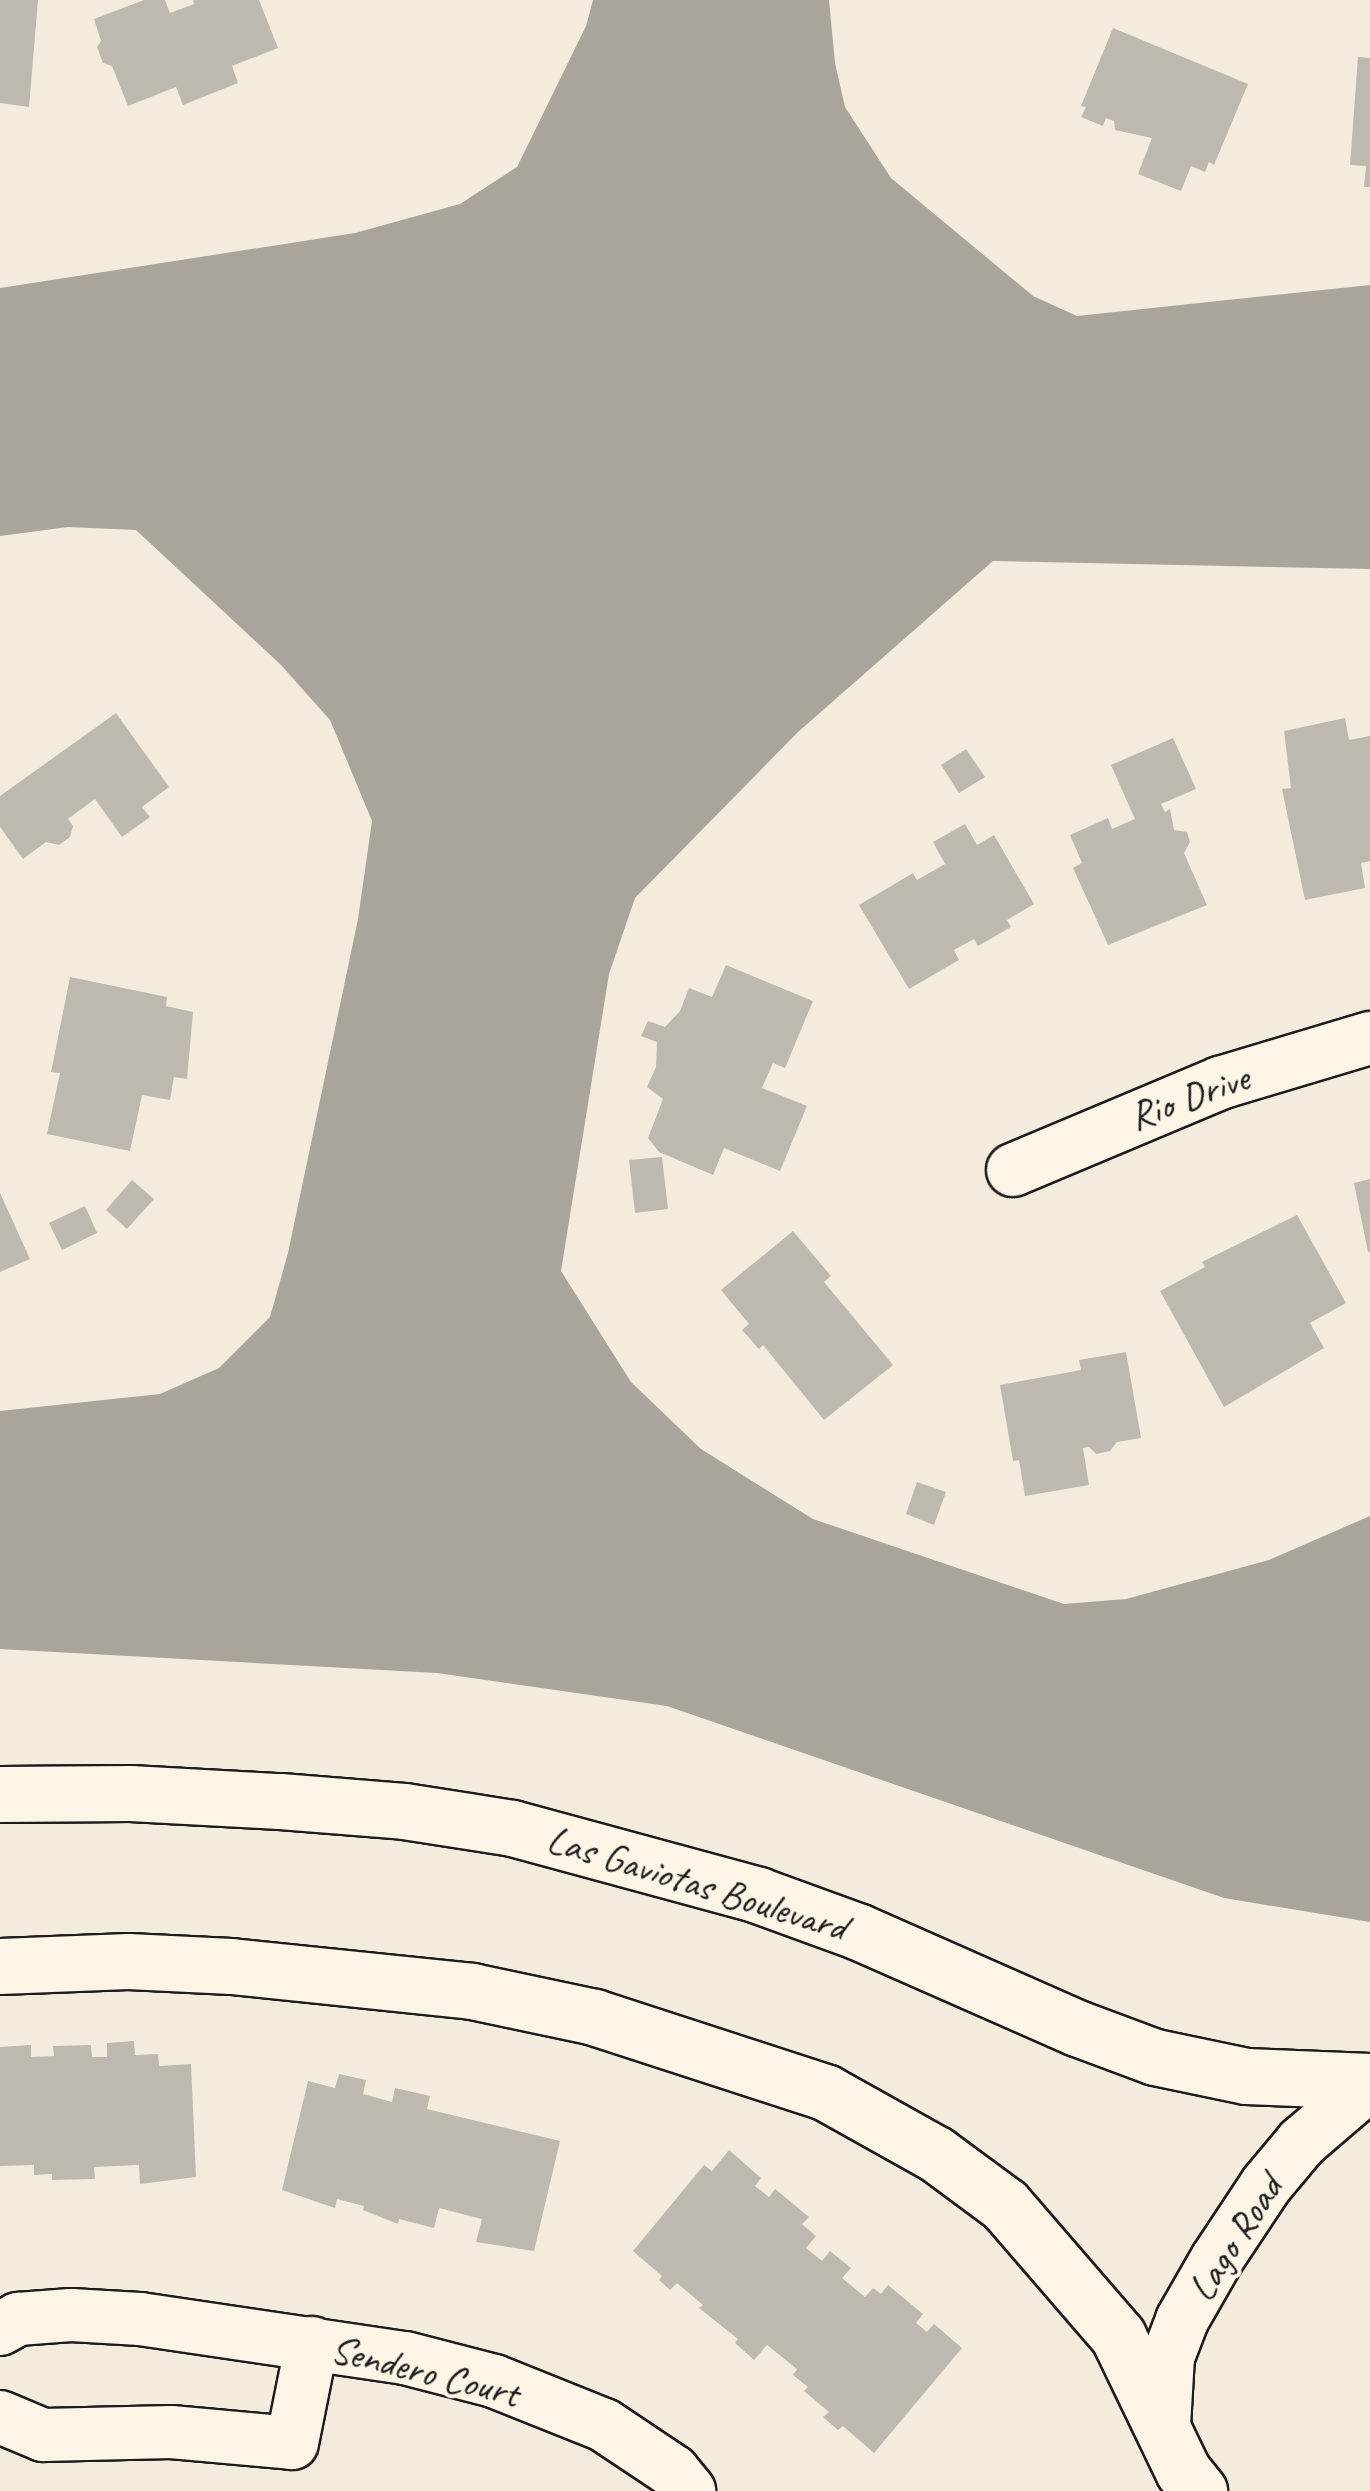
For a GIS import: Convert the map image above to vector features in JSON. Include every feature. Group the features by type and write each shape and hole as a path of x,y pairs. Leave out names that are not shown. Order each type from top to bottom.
{"street":[{"name":"Rio Drive","path":"1013,1170 1220,1082 1370,1038"},
{"name":"Las Gaviotas Boulevard","path":"0,1794 130,1793 280,1801 404,1811 512,1828 791,1907 1154,2056 1246,2076 1370,2082"},
{"path":"0,1966 128,1961 231,1966 472,1991 594,2017 826,2092 936,2154 1005,2205 1118,2336 1183,2470"},
{"name":"Lago Road","path":"1183,2470 1168,2357 1182,2320 1266,2185 1302,2142 1370,2082"},
{"name":"Sendero Court","path":"0,2329 18,2319 140,2319 404,2358 494,2381 604,2425 673,2471 690,2491"},
{"name":"Sendero Court","path":"0,2417 42,2435 171,2432 292,2444 312,2343"}],"shaded area":[{"path":"593,0 829,0 835,63 845,107 891,178 1033,296 1077,316 1370,285 1370,569 993,561 798,732 635,898 609,974 561,1271 631,1382 701,1449 813,1519 1064,1604 1126,1599 1269,1560 1370,1516 1370,1922 1224,1898 667,1706 437,1673 0,1649 0,1411 160,1394 219,1368 270,1317 288,1253 358,919 372,821 330,720 281,665 136,530 68,527 0,536 0,288 355,233 460,204 517,167 586,26"}],"building":[{"path":"0,0 38,0 29,107 0,103"},
{"path":"144,0 165,0 170,13 194,4 193,0 259,0 278,48 232,66 238,83 183,105 176,87 128,106 112,66 103,63 94,19"},
{"path":"1113,28 1248,84 1214,165 1209,162 1205,172 1191,166 1181,191 1138,174 1152,138 1115,130 1114,121 1106,118 1103,126 1081,117 1086,107 1081,106"},
{"path":"1358,57 1370,58 1370,187 1364,187 1366,166 1350,165"},
{"path":"116,713 169,787 142,807 150,817 122,837 95,799 68,819 73,826 70,837 59,845 46,842 23,859 0,827 0,796"},
{"path":"1345,718 1349,740 1370,736 1370,861 1361,863 1365,888 1305,900 1282,789 1291,788 1284,731"},
{"path":"1173,738 1196,789 1161,804 1165,812 1170,809 1174,830 1187,832 1190,842 1184,853 1207,905 1108,945 1073,868 1082,863 1070,835 1108,818 1112,829 1135,819 1111,765"},
{"path":"966,749 985,777 959,793 941,765"},
{"path":"965,824 977,845 994,835 1034,904 1007,920 1011,927 978,946 974,939 954,950 959,960 909,989 859,905 913,873 917,880 945,864 933,842"},
{"path":"726,965 813,1001 785,1068 773,1063 762,1088 807,1106 780,1171 724,1148 713,1175 659,1152 648,1138 663,1099 647,1087 656,1067 657,1042 641,1036 648,1021 665,1027 680,1011 689,988 712,997"},
{"path":"70,977 167,997 166,1006 193,1012 187,1079 174,1077 170,1100 142,1095 130,1151 47,1134 60,1073 51,1072"},
{"path":"662,1157 668,1209 635,1213 629,1160"},
{"path":"1370,1179 1370,1252 1368,1252 1354,1183"},
{"path":"132,1180 154,1199 127,1229 106,1210"},
{"path":"0,1193 30,1259 0,1272"},
{"path":"85,1206 97,1233 62,1250 49,1223"},
{"path":"1297,1215 1346,1303 1310,1323 1324,1348 1224,1407 1160,1291 1205,1267 1202,1262"},
{"path":"793,1231 831,1276 824,1282 893,1365 824,1420 763,1345 759,1349 742,1330 749,1324 721,1290"},
{"path":"1126,1352 1141,1438 1117,1442 1110,1451 1096,1454 1089,1447 1083,1448 1089,1485 1025,1496 1019,1460 1013,1461 1000,1385 1081,1370 1079,1360"},
{"path":"917,1482 946,1492 934,1525 906,1514"},
{"path":"134,2041 135,2055 158,2054 159,2066 191,2064 196,2177 140,2184 139,2165 94,2167 95,2179 52,2180 52,2174 34,2175 34,2165 0,2166 0,2047 31,2045 31,2057 54,2056 53,2046 91,2045 92,2057 107,2057 107,2043"},
{"path":"339,2074 366,2080 363,2094 392,2102 395,2088 430,2096 427,2109 560,2141 534,2251 476,2242 482,2219 439,2208 434,2228 399,2219 398,2224 363,2210 364,2206 337,2199 335,2208 282,2190 308,2081 335,2088"},
{"path":"729,2150 761,2178 755,2186 769,2197 775,2189 809,2217 802,2224 816,2236 806,2248 822,2261 830,2251 851,2268 842,2278 865,2297 873,2288 881,2294 888,2285 923,2314 916,2323 927,2332 934,2324 962,2348 874,2453 843,2426 838,2430 823,2417 829,2412 804,2391 808,2387 793,2375 797,2369 767,2345 754,2360 735,2343 738,2339 699,2308 703,2305 677,2283 670,2290 659,2280 662,2276 633,2251 704,2165 712,2171"}]}
